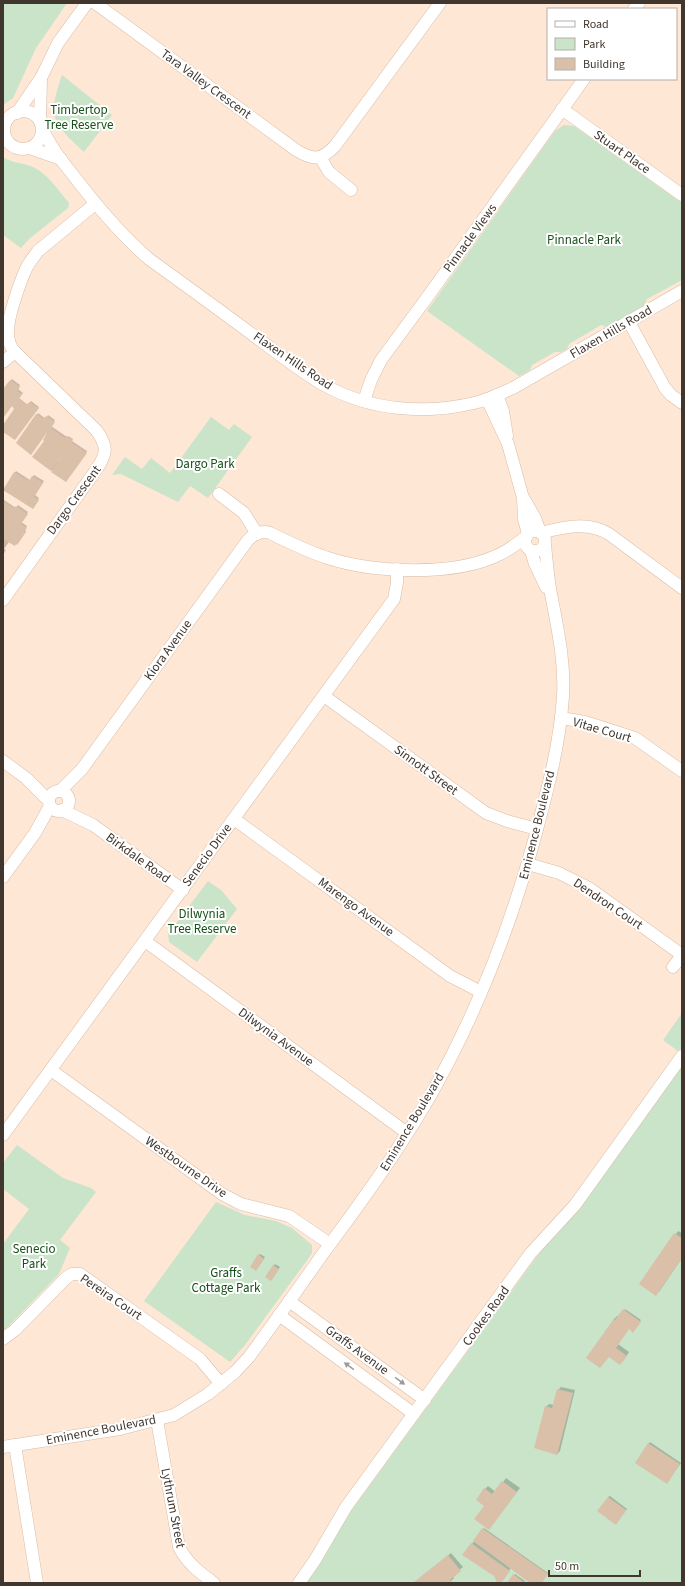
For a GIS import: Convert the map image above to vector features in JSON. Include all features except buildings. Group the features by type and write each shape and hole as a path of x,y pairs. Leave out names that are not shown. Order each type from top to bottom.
{"street":[{"path":"61,159 30,148 19,149 10,144 5,138 4,129 10,116 41,78 58,43 87,3"},
{"name":"Tara Valley Crescent","path":"95,3 296,150 311,158 320,158"},
{"path":"351,190 329,172 320,158 330,152 335,146 440,3"},
{"path":"30,148 38,142 41,137 41,78"},
{"name":"Pinnacle Views","path":"364,401 371,380 381,360 426,300 583,80"},
{"name":"Stuart Place","path":"562,110 682,195"},
{"path":"10,116 22,111 32,114 41,124"},
{"name":"Flaxen Hills Road","path":"41,124 46,138 61,159 95,204 131,244 149,259 309,375 345,395 364,401 408,410 430,410 459,406 492,397 514,388 682,291"},
{"path":"3,362 15,352 9,342 9,319 28,265 38,251 95,204"},
{"path":"628,322 665,388 671,395 682,403"},
{"name":"Dargo Crescent","path":"3,600 99,466 105,455 103,439 97,431 15,352"},
{"name":"Eminence Boulevard","path":"9,1446 120,1429 157,1420 174,1415 190,1407 221,1384 249,1357 367,1195 407,1133 449,1059 481,992 509,920 528,864 546,795 561,718 563,696 562,652 558,624 537,537 524,519 523,498 508,444 507,426 503,411 492,397"},
{"path":"219,494 244,513 257,534 263,532 270,533 310,552 351,564 397,569 433,570 452,568 476,564 497,556 514,546 556,529 589,526 603,530 682,588"},
{"name":"Kiora Avenue","path":"63,795 248,540 257,534"},
{"path":"497,556 541,550 537,537"},
{"name":"Eminence Boulevard","path":"531,551 535,564 551,597"},
{"name":"Senecio Drive","path":"3,1135 394,599 397,569"},
{"name":"Sinnott Street","path":"324,696 481,810 507,821 537,829"},
{"name":"Vitae Court","path":"561,718 585,722 635,738 682,771"},
{"name":"Birkdale Road","path":"3,761 26,778 55,807 93,825"},
{"name":"Birkdale Road","path":"26,778 63,795 93,825 182,890"},
{"path":"3,877 55,807 67,806 63,795 51,795 55,807"},
{"name":"Marengo Avenue","path":"234,818 450,976 481,992"},
{"name":"Dendron Court","path":"528,864 559,873 589,888 682,955 673,967"},
{"name":"Dilwynia Avenue","path":"145,941 407,1133"},
{"name":"Cookes Road","path":"299,1583 315,1560 346,1507 532,1251 575,1205 682,1056"},
{"name":"Westbourne Drive","path":"51,1070 222,1194 241,1204 290,1216 330,1244"},
{"name":"Pereira Court","path":"3,1339 15,1330 67,1277 80,1274 200,1359 221,1384"},
{"name":"Graffs Avenue","path":"289,1301 425,1400"},
{"name":"Graffs Avenue","path":"279,1315 414,1414"},
{"name":"Lythrum Street","path":"157,1420 179,1547 188,1562 214,1583"},
{"path":"9,1446 37,1583"}],"green space":[{"path":"3,3 67,3 36,48 13,98 3,105"},
{"name":"Timbertop Tree Reserve","path":"62,75 112,115 84,152 59,126 55,118 55,101"},
{"name":"Pinnacle Park","path":"564,125 574,126 682,203 682,280 647,299 644,306 607,327 601,325 569,344 567,349 561,352 555,352 532,365 530,370 519,376 427,311 555,131"},
{"path":"3,157 11,161 29,165 38,170 52,183 69,203 68,208 29,239 21,248 3,235"},
{"name":"Dargo Park","path":"211,417 229,430 234,424 252,437 208,498 190,486 178,502 121,474 112,475 125,457 142,469 151,458 170,473"},
{"name":"Dilwynia Tree Reserve","path":"208,881 221,890 237,909 197,962 169,942 168,934"},
{"path":"682,1013 682,1047 679,1052 663,1040"},
{"path":"682,1063 682,1583 305,1583 351,1511 535,1259"},
{"name":"Senecio Park","path":"17,1145 63,1178 91,1188 96,1192 60,1240 70,1248 59,1274 6,1329 3,1330 3,1244 29,1209 3,1189 3,1163"},
{"name":"Graffs Cottage Park","path":"216,1202 245,1215 276,1221 292,1228 312,1245 312,1253 308,1259 245,1345 230,1362 144,1301"}]}
